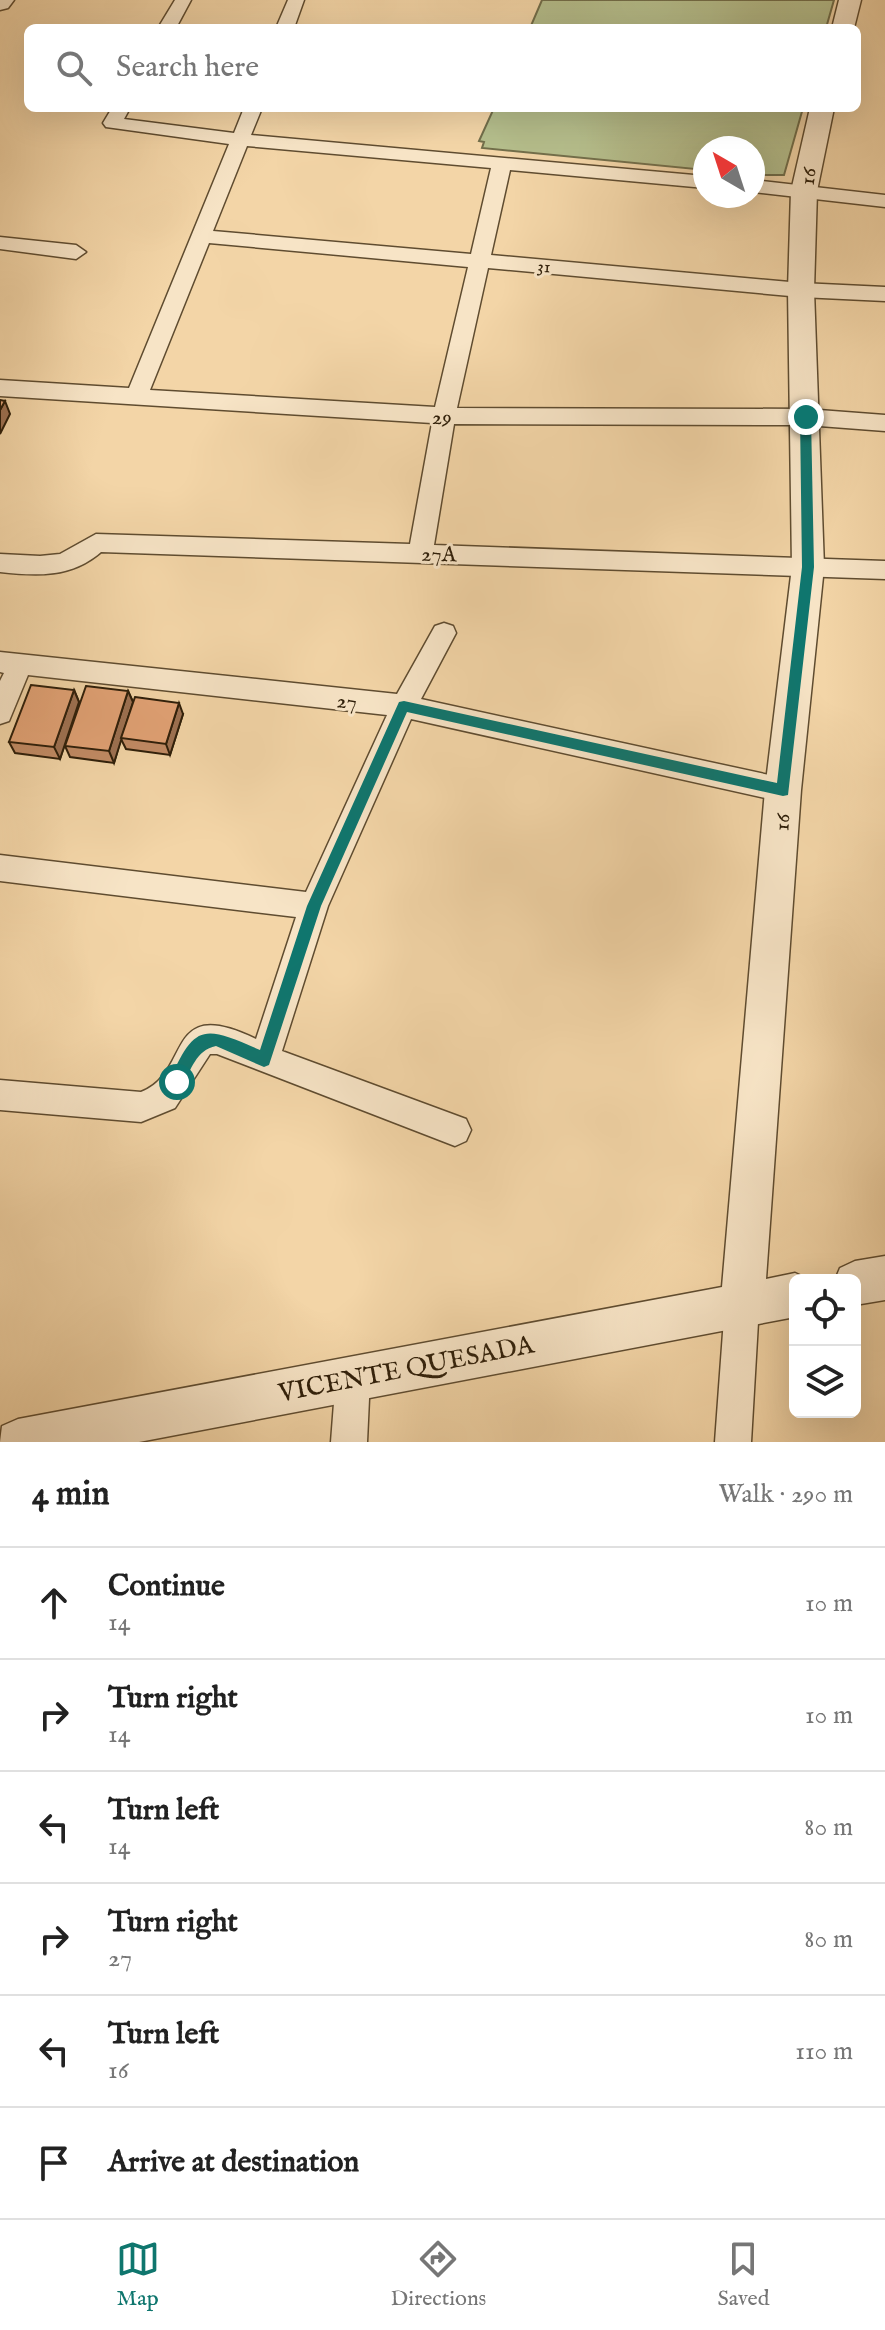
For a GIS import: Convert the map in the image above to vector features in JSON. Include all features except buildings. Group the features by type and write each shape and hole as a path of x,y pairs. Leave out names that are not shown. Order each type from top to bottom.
{"street":[{"path":"169,24 183,0"},
{"path":"287,24 296,0"},
{"path":"844,24 850,0"},
{"path":"136,398 252,112"},
{"name":"16","path":"733,1442 783,790 808,567 801,290 804,191 821,112"},
{"path":"116,116 241,140 693,181"},
{"path":"421,552 444,416 502,164"},
{"path":"765,187 885,201"},
{"name":"31","path":"203,236 801,290 885,294"},
{"path":"0,243 76,252"},
{"name":"29","path":"0,388 444,416 806,417 885,423"},
{"name":"27A","path":"0,563 53,567 79,560 96,543 885,570"},
{"path":"264,1059 314,906 404,706 444,633"},
{"path":"0,713 10,664"},
{"name":"27","path":"10,664 404,706 783,790"},
{"path":"0,868 314,906"},
{"path":"0,1095 141,1107 163,1099 177,1082 195,1047 216,1038 455,1130"},
{"path":"861,1282 885,1278"},
{"name":"VICENTE QUESADA","path":"18,1442 789,1296"},
{"path":"349,1442 353,1377"}],"green space":[{"path":"542,0 834,0 827,24 532,24"},
{"path":"492,112 802,112 784,175 765,175 765,136 693,136 693,169 482,148 484,142 479,141"}],"route":[{"path":"177,1082 195,1047 216,1038 264,1059 314,906 404,706 783,790 808,567 806,417"}]}
